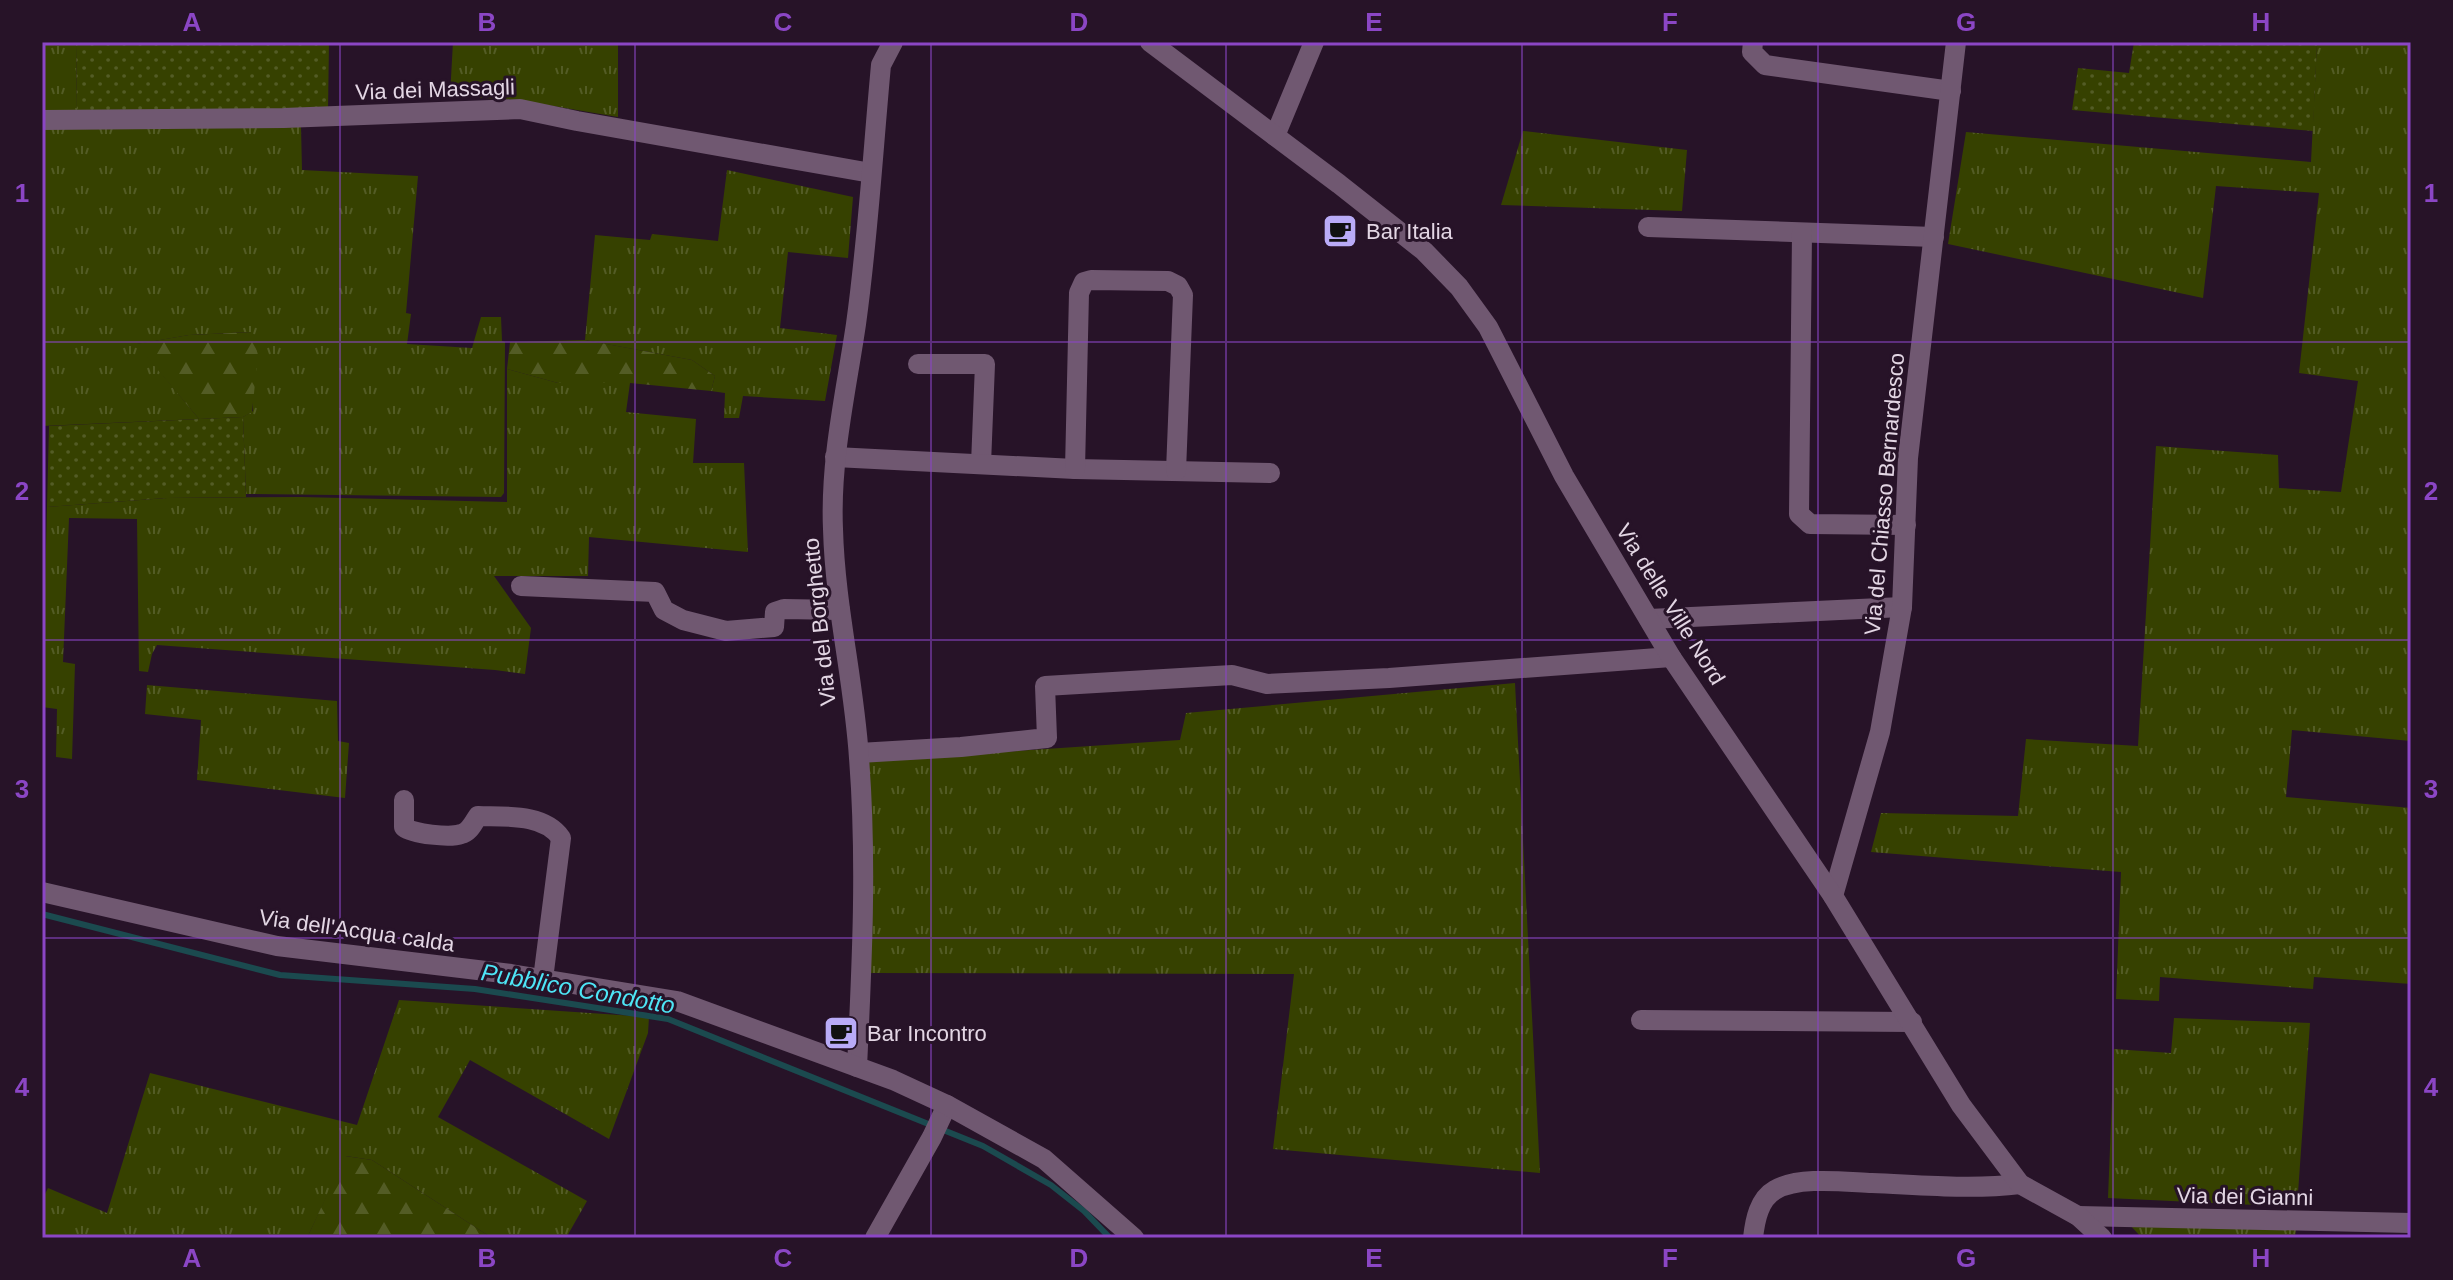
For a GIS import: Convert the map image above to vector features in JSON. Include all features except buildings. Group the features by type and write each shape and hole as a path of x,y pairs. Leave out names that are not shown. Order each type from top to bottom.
{"street":[{"name":"Via del Borghetto","path":"857,1067 863,828 859,753 840,610 833,528 835,457 856,322 881,65 893,42"},
{"name":"Via delle Ville Nord","path":"1150,42 1424,251 1459,287 1488,327 1564,476 1671,657 1833,896 1961,1105 2020,1184 2078,1216 2102,1238"},
{"path":"1275,136 1314,42"},
{"path":"1753,42 1752,52 1765,65 1951,91"},
{"name":"Via del Chiasso Bernardesco","path":"1833,896 1880,732 1902,607 1908,458 1956,42"},
{"name":"Via dei Massagli","path":"42,120 284,118 520,109 871,173"},
{"path":"1648,227 1934,237"},
{"path":"1802,233 1799,514 1810,524 1906,525"},
{"path":"1075,469 1079,293 1084,282 1168,281 1178,286 1183,295 1176,471"},
{"path":"918,364 985,364 981,464"},
{"path":"835,457 1075,469 1270,473"},
{"path":"521,586 655,592 664,610 683,620 726,631 774,627 775,612 784,609 840,610"},
{"path":"1649,619 1902,607"},
{"path":"859,753 1047,738 1045,686 1232,675 1267,684 1671,657"},
{"path":"404,800 404,827 411,832 460,835 469,830 478,816 532,819 558,833 561,838 543,979"},
{"name":"Via dell'Acqua calda","path":"42,892 277,946 543,979 677,1001 857,1067 947,1105 1044,1159 1134,1238"},
{"path":"1641,1020 1912,1022"},
{"path":"875,1238 947,1105"},
{"path":"1753,1238 1755,1222 1765,1197 1777,1188 1827,1181 1992,1188 2020,1184"},
{"name":"Via dei Gianni","path":"2078,1216 2411,1223"}],"green space":[{"path":"42,42 76,42 77,113 42,117"},
{"path":"76,42 329,42 328,110 77,113"},
{"path":"453,42 618,42 618,117 518,100 450,96"},
{"path":"2134,42 2317,43 2313,131 2072,110 2078,68 2129,73"},
{"path":"2299,42 2411,42 2411,741 2292,730 2286,797 2411,808 2411,984 2314,977 2313,989 2160,977 2159,1001 2116,999 2121,872 1871,852 1881,813 2018,816 2026,739 2138,746 2156,446 2278,455 2279,488 2341,492 2358,381 2299,373 2319,193 2216,186 2203,298 1948,244 1966,132 2311,162 2317,43"},
{"path":"301,127 302,170 418,176 406,313 411,314 407,344 472,348 481,317 501,317 502,341 505,342 504,493 501,497 246,494 243,417 253,411 251,332 189,335 137,344 199,419 42,426 42,128"},
{"path":"1523,131 1687,150 1682,211 1501,205"},
{"path":"727,170 853,197 848,258 788,252 780,328 837,335 825,401 743,396 739,418 724,418 725,393 711,391 715,376 692,360 585,340 595,235 650,240 652,234 718,241"},
{"path":"252,332 258,355 252,412 243,417 199,419 136,344 189,335"},
{"path":"585,340 692,360 715,376 711,391 630,383 558,383 507,369 510,342"},
{"path":"507,369 558,383 630,383 626,412 696,419 693,463 744,463 748,552 589,537 588,576 494,576 531,628 525,674 157,645 148,672 139,671 137,519 69,518 63,662 75,664 72,759 56,757 57,709 42,707 47,507 167,498 301,497 507,502"},
{"path":"243,417 246,497 166,498 47,507 49,426"},
{"path":"1515,683 1540,1173 1273,1149 1294,974 869,973 868,761 1180,740 1186,713"},
{"path":"147,685 337,701 338,741 349,743 345,798 197,780 201,720 145,714"},
{"path":"399,1000 649,1017 648,1033 609,1139 470,1060 438,1117 587,1201 566,1238 492,1238 372,1160 346,1156 307,1238 42,1238 42,1200 48,1188 107,1213 150,1073 357,1125"},
{"path":"2174,1018 2310,1023 2297,1207 2108,1198 2114,1049 2171,1053"},
{"path":"345,1156 372,1160 492,1238 307,1238"},
{"path":"2129,1224 2296,1228 2295,1238 2142,1238"}],"waterway":[{"name":"Pubblico Condotto","path":"42,914 280,975 475,989 668,1019 983,1146 1051,1185 1084,1211 1110,1238"}],"place":[{"name":"Bar Italia","path":"1340,231"},
{"name":"Bar Incontro","path":"841,1033"}]}
